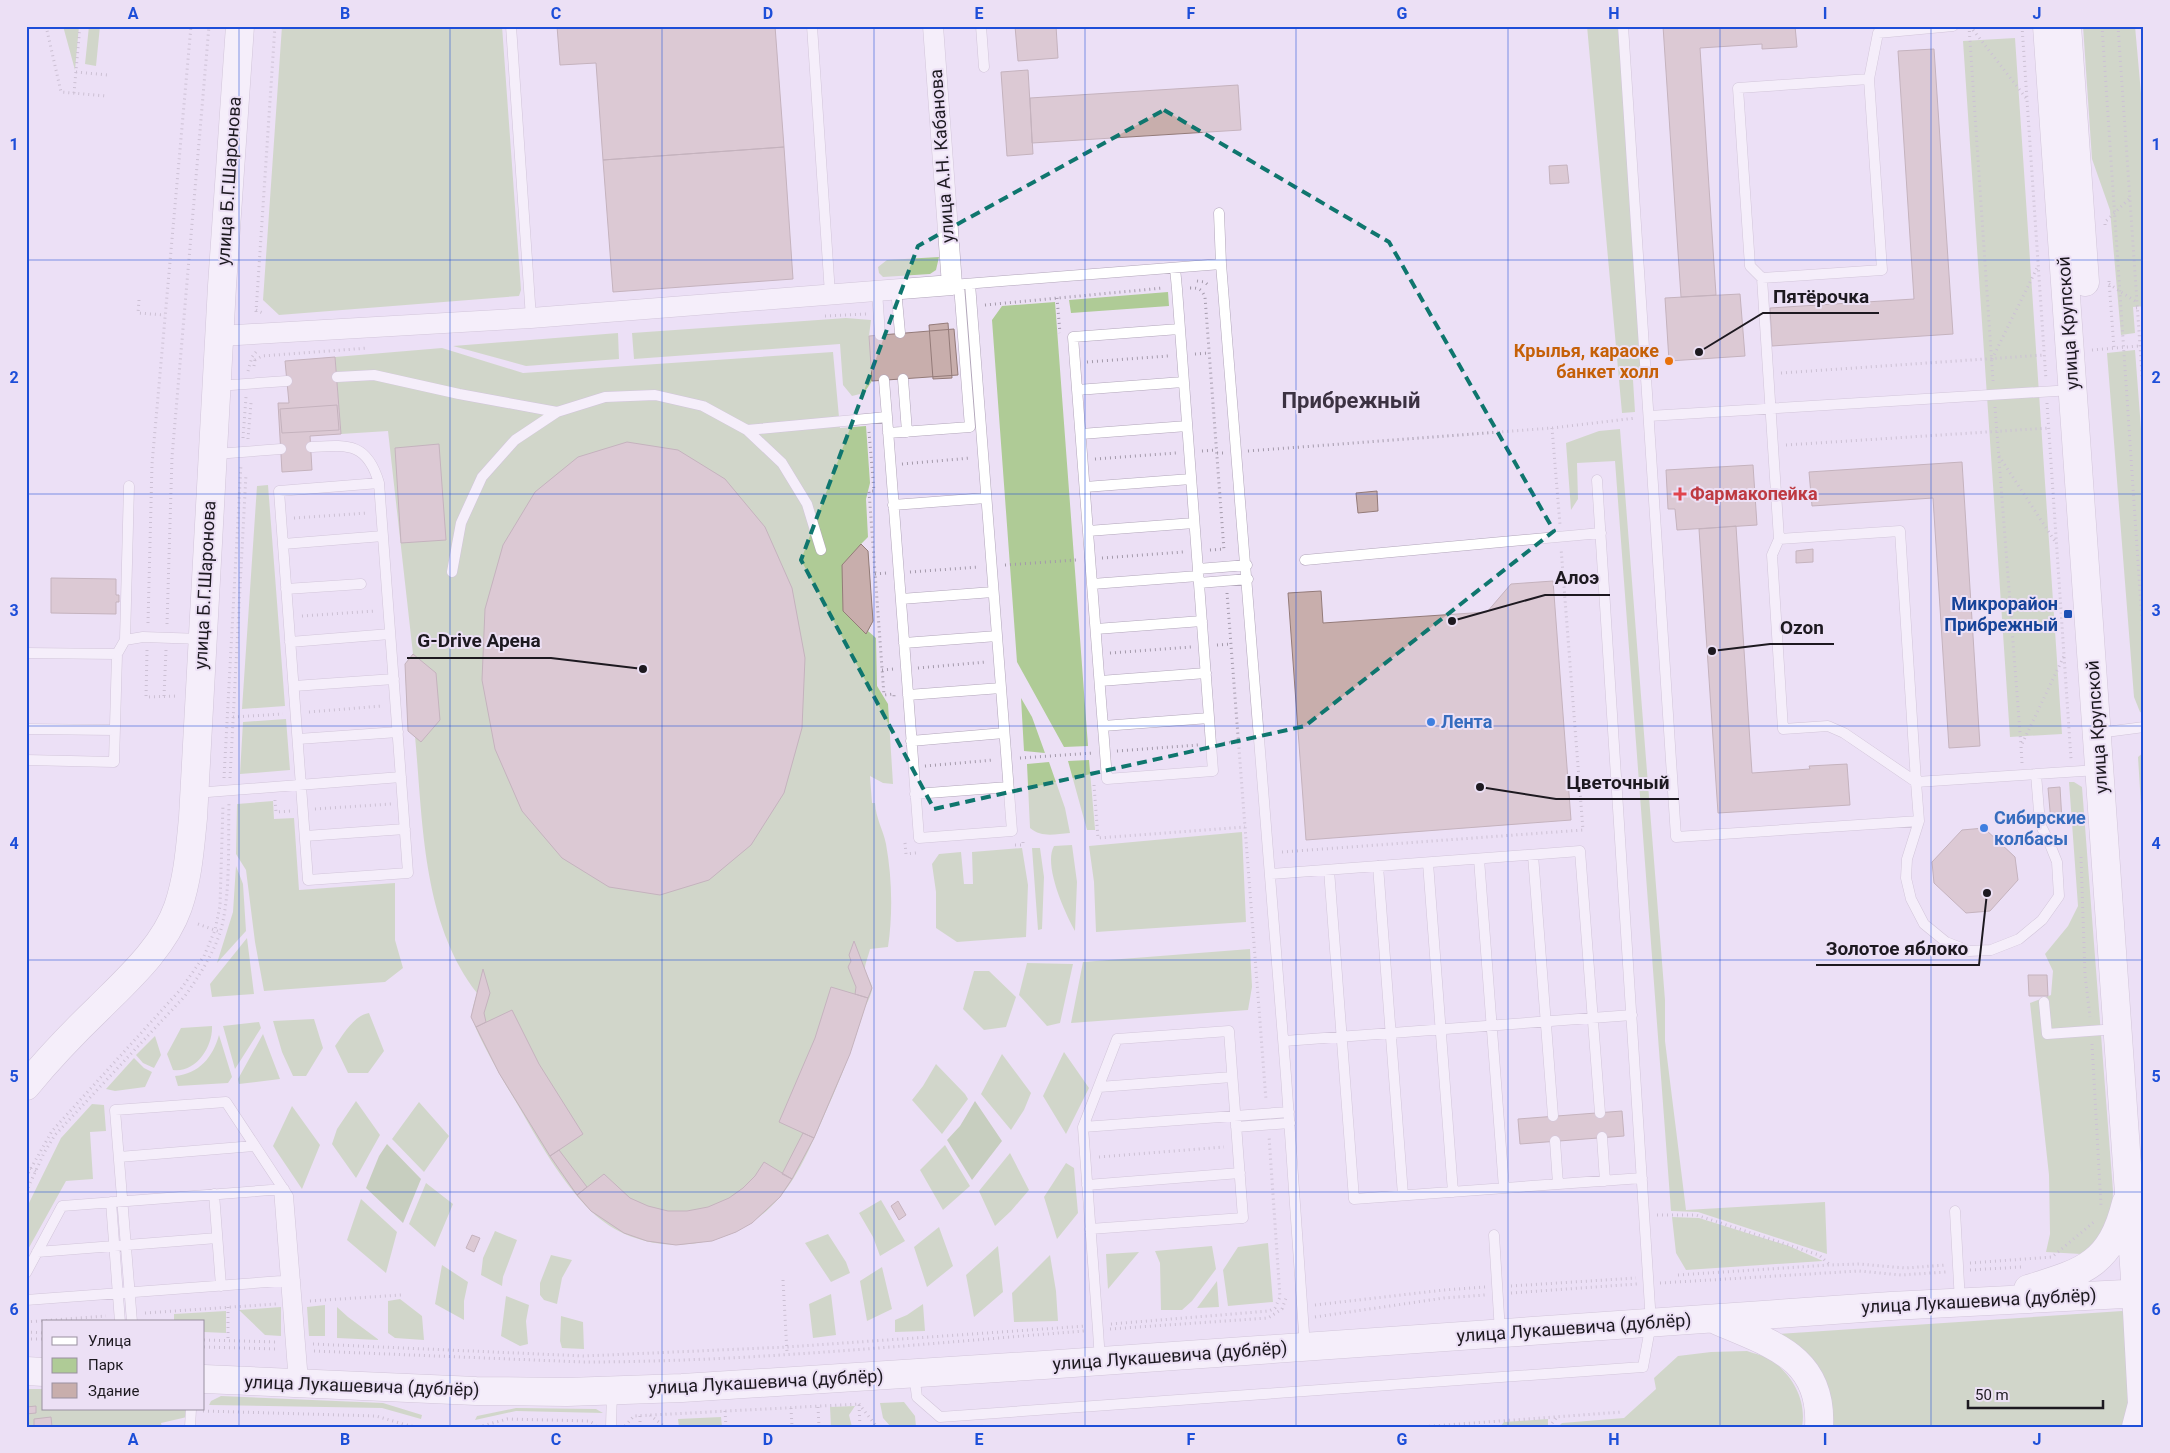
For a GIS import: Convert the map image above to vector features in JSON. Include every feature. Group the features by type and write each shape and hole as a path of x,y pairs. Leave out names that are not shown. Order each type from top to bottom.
{"main road":[{"name":"улица Б.Г.Шаронова","path":"26,1086 49,1057 144,960 164,935 177,909 185,880 190,849 194,793 216,386 240,26"},
{"name":"улица Крупской","path":"2047,26 2073,390 2144,1154"},
{"name":"улица Крупской","path":"2068,26 2102,350 2106,732 2100,770 2105,1030 2129,1190 2140,1293 2142,1404 2136,1427"},
{"path":"1986,1301 2077,1273 2095,1260 2110,1244 2114,1236 2121,1221 2129,1190"},
{"name":"улица Лукашевича (дублёр)","path":"205,1379 476,1391 612,1391 1100,1361 1960,1302 2140,1293"},
{"path":"1713,1318 1776,1346 1796,1360 1813,1382 1820,1409 1819,1427"},
{"path":"26,1371 42,1372"}],"street":[{"name":"улица А.Н. Кабанова","path":"933,26 960,284"},
{"path":"219,336 531,318 960,284"}],"lane":[{"path":"511,26 531,318"},
{"path":"812,26 830,294"},
{"path":"981,26 984,67"},
{"path":"1623,26 1676,837 1919,821"},
{"path":"1762,278 1882,270 1869,79 1879,30 1953,26"},
{"path":"1869,79 1738,88 1750,266 1762,278 1779,539 1772,555 1783,729 1828,726 1844,733 1916,782 2100,770"},
{"path":"1219,214 1221,264 1238,452 1284,1041 1305,1347"},
{"path":"960,284 1221,264"},
{"path":"1175,268 1173,285 1180,329 1213,771 1107,779 1073,337 1180,329"},
{"path":"888,433 970,427 960,284"},
{"path":"884,380 919,838 1012,831 983,458 960,284"},
{"path":"887,290 900,334"},
{"path":"880,335 887,290"},
{"path":"337,377 374,375 459,394 557,412"},
{"path":"903,379 907,432"},
{"path":"216,386 287,381"},
{"path":"1078,390 1184,382"},
{"path":"1649,416 2073,390"},
{"path":"452,572 461,523 482,478 515,440 557,412 605,397 655,395 703,406 747,430 782,463 807,504 821,550"},
{"path":"747,430 887,417"},
{"path":"1081,434 1187,426"},
{"path":"311,447 343,445 356,449 366,457 374,469 379,483 408,873 308,880 279,491 379,483"},
{"path":"212,454 281,449"},
{"path":"1085,487 1191,479"},
{"path":"914,1373 917,1397 940,1416 950,1416 1643,1367 1651,1323 1649,1284 1597,480"},
{"path":"26,760 114,762 117,654 125,640 128,486"},
{"path":"893,505 986,498"},
{"path":"1088,531 1194,523"},
{"path":"1779,539 1900,531 1919,821 1907,859 1906,878 1910,899 1924,924 1946,942 1970,951 1991,950 2000,947 2019,939 2042,920 2059,896 2057,862 2040,824 2036,774"},
{"path":"1305,560 1600,533"},
{"path":"283,544 383,536"},
{"path":"1198,576 1247,565"},
{"path":"1092,584 1198,576 1248,579"},
{"path":"286,589 361,584"},
{"path":"900,599 993,592"},
{"path":"1096,629 1202,621"},
{"path":"290,642 390,634"},
{"path":"904,643 997,636"},
{"path":"125,640 148,637 202,639"},
{"path":"26,653 117,654"},
{"path":"1100,681 1206,673"},
{"path":"294,686 394,679"},
{"path":"908,695 1001,688"},
{"path":"1103,726 1209,718"},
{"path":"2106,732 2144,727"},
{"path":"26,729 115,730"},
{"path":"298,739 398,732"},
{"path":"911,740 1004,733"},
{"path":"194,793 401,777"},
{"path":"915,794 1008,787"},
{"path":"305,836 405,829"},
{"path":"1271,874 1580,851 1600,1113"},
{"path":"1533,855 1553,1116"},
{"path":"1479,859 1504,1188"},
{"path":"1428,863 1453,1192"},
{"path":"1378,866 1403,1195"},
{"path":"1329,870 1354,1199 1642,1178"},
{"path":"2044,1002 2047,1034 2105,1030"},
{"path":"1284,1041 1632,1015"},
{"path":"1090,1229 1243,1218 1229,1031 1117,1039 1098,1087 1083,1127 1090,1229 1098,1327 1100,1361"},
{"path":"1098,1087 1232,1077"},
{"path":"132,1318 115,1110 226,1102 281,1189 298,1383"},
{"path":"1083,1127 1289,1117"},
{"path":"1602,1137 1605,1181"},
{"path":"1555,1141 1558,1184"},
{"path":"119,1157 254,1146"},
{"path":"1087,1185 1240,1173"},
{"path":"26,1273 62,1206 281,1189"},
{"path":"214,1194 221,1286"},
{"path":"111,1202 120,1319"},
{"path":"1956,1211 1960,1302"},
{"path":"1494,1235 1500,1334"},
{"path":"37,1252 217,1238"},
{"path":"26,1300 290,1280"},
{"path":"611,1427 612,1391"},
{"path":"190,1410 190,1427"}],"path":[{"path":"46,26 61,92 106,96"},
{"path":"74,93 80,26"},
{"path":"179,696 146,697 152,464 191,26"},
{"path":"164,696 172,457 209,26"},
{"path":"256,310 275,26"},
{"path":"1970,26 2027,99"},
{"path":"2102,26 2144,652"},
{"path":"2118,26 2144,404"},
{"path":"76,72 108,75"},
{"path":"2105,231 2104,222 2129,199"},
{"path":"1992,359 2038,267"},
{"path":"2108,275 2109,284 2102,350 2139,346"},
{"path":"983,305 1199,281 1205,282 1211,289"},
{"path":"2109,284 2136,301"},
{"path":"1137,285 1173,285"},
{"path":"1189,288 1202,290 1205,297 1224,556"},
{"path":"139,300 138,313 166,315"},
{"path":"2136,308 2144,307"},
{"path":"26,1178 52,1131 193,973 204,956 215,930 220,906 223,790 248,365 252,357 261,350"},
{"path":"1075,363 1209,353"},
{"path":"1768,374 2044,355"},
{"path":"254,366 255,360"},
{"path":"248,442 251,402"},
{"path":"1238,452 1552,428 1649,416"},
{"path":"1269,853 1583,830 1552,428"},
{"path":"1773,446 2049,428"},
{"path":"1223,443 1224,462"},
{"path":"1083,460 1216,450"},
{"path":"1998,455 2056,543"},
{"path":"872,466 983,458"},
{"path":"230,780 246,474"},
{"path":"281,519 381,512"},
{"path":"875,574 1224,549"},
{"path":"1227,584 1266,1100 1261,1100"},
{"path":"288,617 388,610"},
{"path":"1098,654 1231,644"},
{"path":"2023,775 2021,746 2064,656"},
{"path":"882,670 999,662"},
{"path":"233,717 396,705"},
{"path":"913,766 1238,742"},
{"path":"26,1192 55,1134 185,996 203,970 220,932 226,906 229,801"},
{"path":"1278,1313 1303,1318 1444,1298 1498,1294 1860,1271 1901,1275 1959,1266 2052,1257 2101,1214 2105,1030 2085,975 2080,848"},
{"path":"198,924 220,932"},
{"path":"205,1340 296,1347 583,1362 622,1362 787,1353 1269,1311 1279,1303 1280,1296 1268,1136 1264,1136"},
{"path":"1085,1158 1238,1146"},
{"path":"26,1166 36,1171"},
{"path":"1644,1215 1696,1215 1819,1255 1829,1265"},
{"path":"1678,1275 1860,1264 1905,1268 1959,1266 2026,1267"},
{"path":"1511,1286 1637,1278"},
{"path":"783,1280 787,1353"},
{"path":"1314,1305 1486,1287"},
{"path":"205,1347 296,1347 584,1356 787,1347 1268,1318 1278,1313 1284,1306 1286,1293"},
{"path":"132,1318 228,1307 401,1295"},
{"path":"1279,1303 1292,1307"},
{"path":"228,1307 228,1341"},
{"path":"89,1320 120,1319"},
{"path":"26,1322 42,1321"},
{"path":"26,1332 42,1333"},
{"path":"26,1338 42,1339"},
{"path":"625,1427 634,1416 859,1404"},
{"path":"859,1404 860,1427"},
{"path":"859,1404 877,1427"},
{"path":"818,1407 819,1427"},
{"path":"791,1408 792,1427"},
{"path":"190,1410 376,1416 410,1426 424,1427"},
{"path":"725,1411 726,1427"},
{"path":"1419,1427 1622,1412"},
{"path":"650,1415 665,1427"},
{"path":"640,1416 640,1427"},
{"path":"1549,1427 1557,1417"},
{"path":"478,1427 507,1419 588,1421 595,1424 596,1427"},
{"path":"1490,1427 1494,1422"}],"highlighted area":[{"path":"1164,110 1389,242 1554,531 1305,726 934,809 801,560 918,246"}],"green space":[{"path":"63,26 79,26 75,70"},
{"path":"89,26 100,26 96,66 85,64"},
{"path":"282,26 502,26 521,290 519,296 279,315 263,300"},
{"path":"1587,26 1620,26 1642,379 1633,380 1635,412 1622,413"},
{"path":"2083,26 2135,26 2144,127 2144,306 2133,307 2135,333 2121,335 2110,210 2092,159"},
{"path":"2015,38 2062,734 2010,737 1963,41"},
{"path":"939,257 936,270 930,274 883,277 879,273 878,267 887,260"},
{"path":"1168,292 1169,306 1071,313 1069,300"},
{"path":"1055,302 1088,746 1064,747 1017,662 992,320 1002,306"},
{"path":"846,318 871,320 869,336 872,381 864,393 852,396 843,385 840,344 634,359 632,333"},
{"path":"618,333 619,359 526,366 453,346"},
{"path":"442,348 523,373 833,352 840,428 866,426 870,483 866,499 868,537 861,544 868,551 873,621 868,631 876,638 877,686 888,704 893,784 883,783 870,776 872,803 875,803 885,839 890,869 891,908 888,947 870,949 865,971 872,986 872,991 838,1084 794,1178 779,1198 760,1216 738,1230 713,1240 687,1244 661,1244 636,1238 612,1227 591,1211 570,1187 541,1145 483,1044 472,1015 477,993 459,965 445,935 435,903 428,870 415,736 408,731 405,664 413,654 388,431 341,434 335,357"},
{"path":"2135,350 2141,429 2144,429 2144,714 2140,712 2134,697 2107,353"},
{"path":"1620,429 1665,1000 1665,1041 1686,1210 1825,1202 1827,1254 1698,1212 1671,1211 1615,461 1577,463 1578,499 1571,510 1566,443 1599,431"},
{"path":"268,485 285,706 242,709 257,486"},
{"path":"1021,698 1032,717 1045,753 1024,751"},
{"path":"286,719 290,770 240,774 243,722"},
{"path":"2144,752 2144,854 2138,757"},
{"path":"1089,760 1095,830 1087,830 1068,761"},
{"path":"1049,762 1065,808 1070,833 1044,834 1030,828 1027,764"},
{"path":"2069,782 2074,782 2082,787 2113,1191 2112,1217 2101,1240 2081,1254 2046,1252 2050,1234 2049,1175 2030,1003 2051,995 2053,971 2045,954 2068,926 2078,906"},
{"path":"273,801 274,819 294,818 299,890 395,883 395,940 403,968 385,982 264,991 255,942 246,870 236,854 237,804"},
{"path":"1242,832 1246,922 1096,932 1094,882 1089,846"},
{"path":"1072,845 1077,882 1075,931 1057,889 1051,865 1051,854 1054,846"},
{"path":"1022,848 1028,885 1026,937 957,942 936,928 936,892 932,864 939,854 961,852 964,884 973,884 972,852"},
{"path":"1032,848 1040,848 1044,877 1042,929 1038,930"},
{"path":"236,866 243,884 246,931 217,963 233,912"},
{"path":"247,938 254,994 212,997 210,984"},
{"path":"1250,949 1252,987 1248,1010 1071,1023 1083,962"},
{"path":"1027,963 1073,964 1060,1023 1047,1026 1019,995"},
{"path":"974,971 989,971 1016,997 1006,1027 984,1030 963,1009"},
{"path":"369,1013 384,1051 368,1073 348,1073 335,1046 358,1017"},
{"path":"314,1019 323,1048 306,1076 293,1076 282,1052 273,1021"},
{"path":"259,1022 261,1028 235,1069 223,1026"},
{"path":"212,1026 210,1042 202,1057 189,1067 173,1070 167,1054 181,1028"},
{"path":"263,1034 280,1079 239,1084 238,1079"},
{"path":"219,1035 232,1077 228,1083 178,1086 175,1076 191,1072 204,1063 213,1050"},
{"path":"155,1036 161,1055 154,1068 143,1063 136,1055"},
{"path":"1064,1052 1089,1088 1066,1134 1043,1096"},
{"path":"1002,1054 1031,1093 1024,1110 1011,1130 981,1094"},
{"path":"134,1058 144,1068 152,1072 145,1087 115,1091 106,1089"},
{"path":"936,1064 968,1099 942,1134 912,1100"},
{"path":"356,1101 380,1135 356,1178 332,1144 337,1129"},
{"path":"975,1101 1002,1141 972,1180 947,1140 960,1126"},
{"path":"419,1102 449,1136 424,1172 392,1139"},
{"path":"92,1104 104,1105 106,1131 90,1132 93,1179 66,1181 26,1253 26,1209 61,1138"},
{"path":"292,1106 320,1145 302,1189 273,1146"},
{"path":"387,1144 421,1179 403,1223 366,1188 379,1156"},
{"path":"945,1145 970,1186 943,1210 920,1170"},
{"path":"1010,1153 1029,1190 995,1226 979,1191"},
{"path":"1066,1163 1074,1168 1078,1213 1057,1239 1044,1197"},
{"path":"426,1183 453,1204 435,1247 409,1224"},
{"path":"361,1199 397,1232 386,1273 347,1240"},
{"path":"881,1200 905,1241 880,1256 873,1237 859,1213"},
{"path":"1672,1217 1699,1218 1789,1246 1823,1261 1686,1270 1676,1253"},
{"path":"939,1227 953,1266 927,1287 914,1247"},
{"path":"495,1231 517,1240 503,1277 502,1286 481,1275 483,1258"},
{"path":"828,1234 846,1262 850,1273 831,1282 805,1243"},
{"path":"1268,1243 1273,1302 1228,1306 1223,1270 1238,1247"},
{"path":"998,1246 1003,1292 974,1317 966,1275"},
{"path":"1212,1246 1216,1269 1192,1301 1182,1310 1161,1310 1160,1263 1155,1251"},
{"path":"1139,1252 1108,1289 1106,1254"},
{"path":"551,1255 572,1260 562,1278 557,1304 544,1300 540,1295 540,1283"},
{"path":"1050,1255 1056,1291 1058,1321 1014,1322 1012,1293"},
{"path":"442,1265 468,1282 464,1301 464,1320 435,1304"},
{"path":"882,1267 892,1309 867,1321 860,1281"},
{"path":"1217,1281 1219,1307 1197,1308"},
{"path":"831,1294 836,1335 813,1338 809,1304"},
{"path":"506,1296 529,1305 526,1321 528,1344 520,1346 501,1336"},
{"path":"400,1299 422,1316 424,1340 395,1338 388,1333 388,1301"},
{"path":"923,1304 925,1331 895,1332 895,1320 907,1315"},
{"path":"325,1305 325,1336 309,1336 307,1307"},
{"path":"281,1307 281,1336 265,1335 239,1310"},
{"path":"337,1307 348,1317 379,1340 337,1338"},
{"path":"226,1311 226,1333 205,1332 205,1320 174,1320 174,1314"},
{"path":"2122,1311 2126,1314 2132,1403 2121,1427 1831,1427 1832,1411 1826,1385 1778,1334"},
{"path":"561,1316 583,1322 584,1349 562,1348 560,1341"},
{"path":"1747,1351 1770,1359 1791,1380 1800,1398 1803,1417 1802,1427 1558,1427 1562,1423 1624,1418 1656,1389 1654,1378 1678,1356 1711,1352"},
{"path":"26,1389 42,1389 42,1410 188,1410 187,1417 161,1423 162,1427 26,1427"},
{"path":"221,1396 383,1403 422,1415 421,1419 382,1408 209,1405 211,1401"},
{"path":"904,1402 915,1416 916,1427 891,1427 883,1418 880,1403"},
{"path":"855,1406 849,1415 852,1427 831,1427 830,1407"},
{"path":"516,1408 596,1409 603,1413 516,1411 475,1420 477,1416"},
{"path":"721,1417 722,1427 679,1427 678,1419"},
{"path":"1548,1419 1548,1427 1500,1427 1504,1422"}],"building":[{"path":"557,26 775,26 784,147 603,160 596,63 560,65"},
{"path":"1015,26 1056,26 1058,58 1018,61"},
{"path":"1663,26 1795,26 1797,47 1762,49 1762,44 1700,48 1716,295 1681,297"},
{"path":"1934,49 1953,334 1772,346 1770,308 1914,299 1898,51"},
{"path":"1028,70 1033,154 1007,156 1001,72"},
{"path":"1238,85 1241,130 1032,143 1030,98"},
{"path":"784,147 793,279 613,292 603,160"},
{"path":"1567,165 1569,183 1550,184 1549,166"},
{"path":"1740,294 1745,356 1669,361 1665,298"},
{"path":"948,323 952,378 933,379 929,325"},
{"path":"954,329 958,375 872,381 869,336"},
{"path":"335,357 341,434 310,436 312,470 282,472 278,403 289,403 285,361"},
{"path":"337,405 339,430 282,433 280,409"},
{"path":"627,442 678,450 725,479 765,527 792,588 805,658 802,728 784,793 751,845 709,880 660,895 609,887 562,858 522,811 495,749 482,680 485,609 503,545 535,492 578,457"},
{"path":"439,444 446,540 401,543 395,448"},
{"path":"1962,462 1980,746 1949,748 1933,498 1812,506 1809,472"},
{"path":"1753,465 1757,525 1677,530 1675,509 1668,509 1666,470"},
{"path":"1377,491 1378,511 1358,513 1356,493"},
{"path":"1736,526 1752,773 1810,769 1809,766 1847,764 1850,805 1718,813 1699,529"},
{"path":"861,544 868,551 873,621 866,634 843,611 842,565"},
{"path":"1813,549 1813,562 1796,563 1796,551"},
{"path":"51,578 116,579 116,595 119,595 119,602 116,602 116,614 51,613"},
{"name":"Лента","path":"1553,581 1571,820 1306,840 1288,593 1321,591 1323,623 1487,612 1511,584"},
{"path":"413,654 436,673 440,720 421,742 408,731 405,664"},
{"path":"2060,787 2062,821 2051,822 2048,788"},
{"path":"1984,828 2015,857 2018,880 1990,911 1966,913 1934,883 1932,862 1962,830"},
{"path":"854,941 872,988 868,998 855,994 856,987 848,967 851,961 849,955"},
{"path":"483,969 490,993 484,1013 486,1022 476,1027 471,1017"},
{"path":"2028,975 2047,975 2048,996 2029,996"},
{"path":"831,987 868,998 850,1054 814,1138 779,1122 815,1038"},
{"path":"512,1010 539,1064 583,1134 550,1156 499,1073 476,1027"},
{"path":"1622,1111 1624,1136 1520,1144 1518,1119"},
{"path":"803,1133 814,1138 792,1179 782,1174"},
{"path":"559,1150 587,1187 577,1195 550,1156"},
{"path":"764,1162 792,1179 780,1197 752,1223 736,1232 712,1241 676,1245 647,1241 624,1233 591,1211 577,1195 604,1174 630,1198 648,1206 668,1211 687,1211 708,1207 729,1198 755,1176"},
{"path":"898,1201 906,1215 899,1220 891,1206"},
{"path":"472,1235 480,1238 474,1252 466,1248"},
{"path":"36,1406 36,1413 26,1414 26,1407"},
{"path":"51,1417 52,1427 34,1427 34,1419"}],"place":[{"name":"Пятёрочка","path":"1699,352"},
{"name":"Крылья, караоке банкет холл","path":"1669,361"},
{"name":"Фармакопейка","path":"1680,494"},
{"name":"Микрорайон Прибрежный","path":"2068,614"},
{"name":"Алоэ","path":"1452,621"},
{"name":"Ozon","path":"1712,651"},
{"name":"G-Drive Арена","path":"643,669"},
{"name":"Лента","path":"1431,722"},
{"name":"Цветочный","path":"1480,787"},
{"name":"Сибирские колбасы","path":"1984,828"},
{"name":"Золотое яблоко","path":"1987,893"}],"district":[{"name":"Прибрежный","path":"1351,400"}]}
